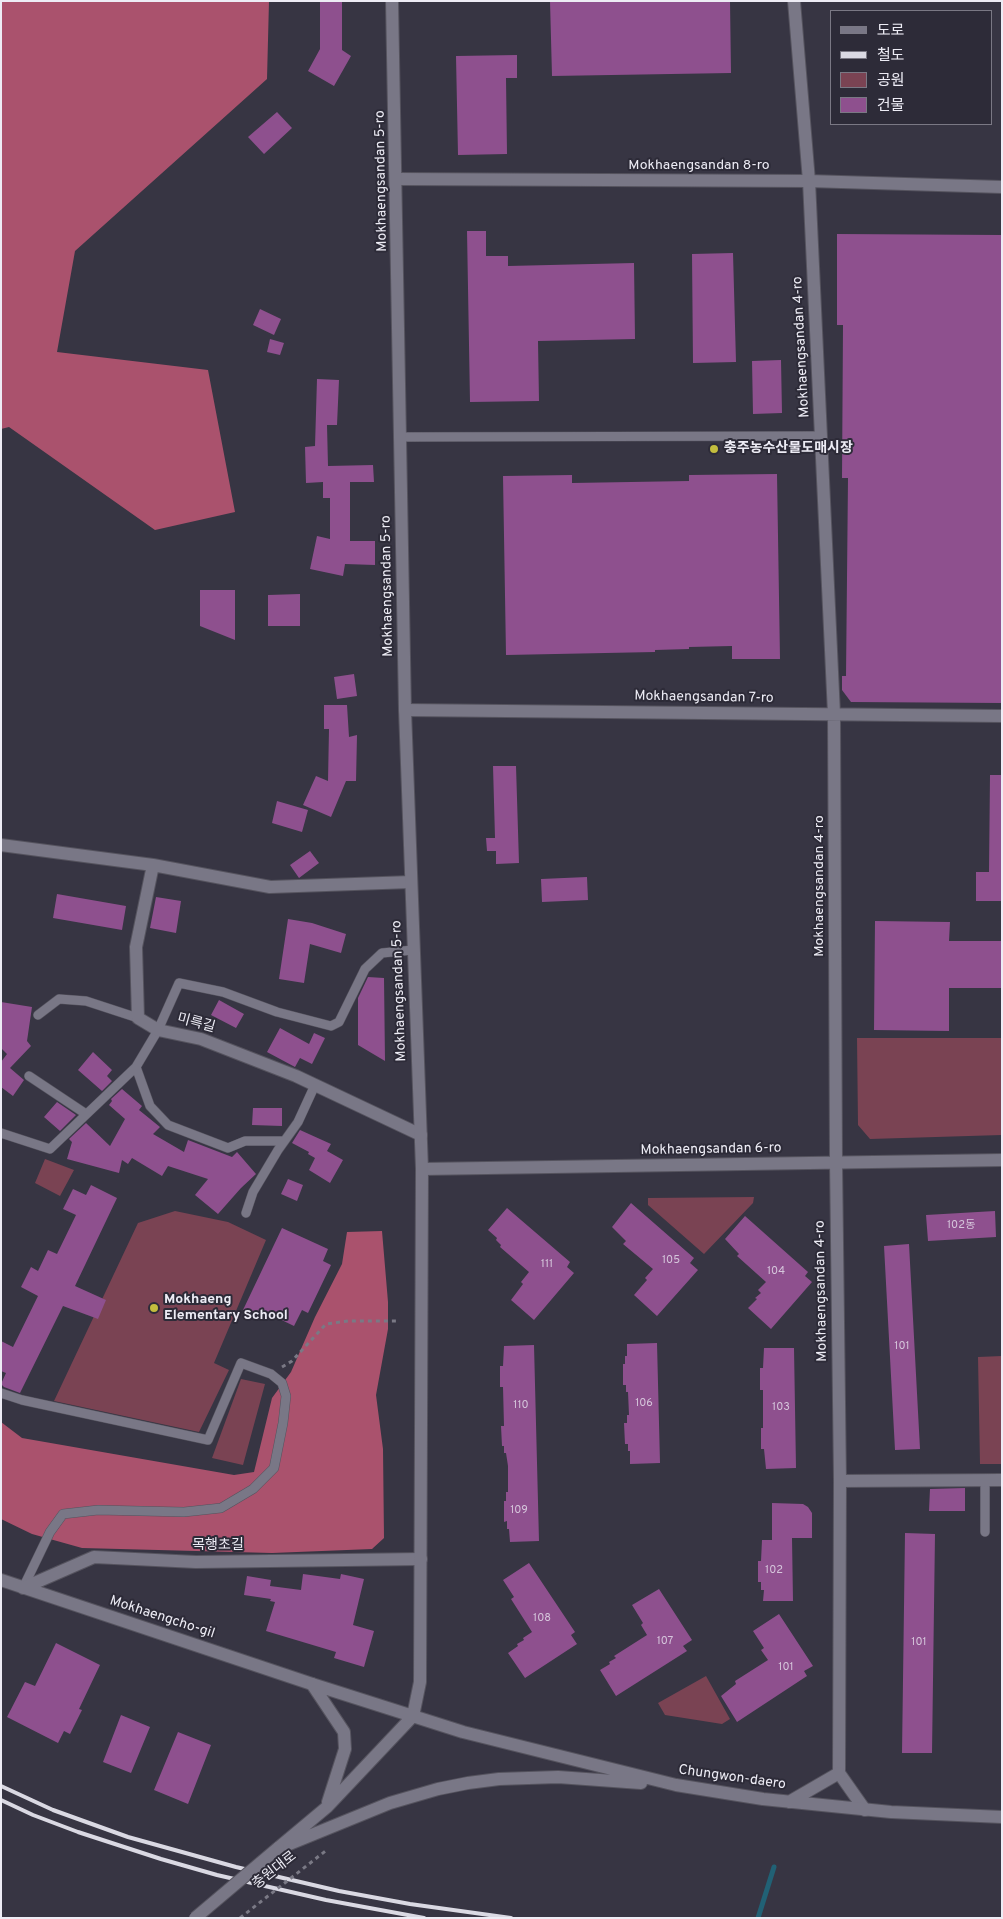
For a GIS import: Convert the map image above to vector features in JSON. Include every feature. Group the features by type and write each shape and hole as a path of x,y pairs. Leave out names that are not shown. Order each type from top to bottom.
{"street":[{"name":"Mokhaengsandan 5-ro","path":"392,1 397,180 405,710 422,1169 420,1682 413,1716"},
{"name":"Mokhaengsandan 4-ro","path":"794,1 809,181 834,714 836,1162 840,1481 839,1773"},
{"name":"Mokhaengsandan 8-ro","path":"397,180 809,181 1002,188"},
{"name":"Mokhaengsandan 7-ro","path":"405,710 1002,716"},
{"path":"1,845 153,865 270,887 411,882"},
{"path":"153,865 136,947 138,1018 158,1030"},
{"name":"미륵길","path":"158,1030 201,1040 296,1076 421,1135"},
{"name":"Mokhaengsandan 6-ro","path":"422,1169 594,1168 1002,1160"},
{"path":"840,1481 1002,1480"},
{"name":"목행초길","path":"23,1588 94,1556 196,1562 421,1559"},
{"name":"Mokhaengcho-gil","path":"1,1580 413,1716"},
{"path":"312,1684 344,1732 345,1749 327,1807"},
{"path":"278,1848 327,1807 413,1716"},
{"name":"Chungwon-daero","path":"413,1716 463,1732 676,1785 789,1802 865,1810 1002,1816"},
{"path":"789,1802 839,1773 865,1810"},
{"path":"278,1848 390,1803 438,1789 468,1783 558,1777 676,1785"},
{"name":"충원대로","path":"195,1918 278,1848"}],"lane":[{"path":"401,436 821,436"},
{"path":"158,1030 179,983 223,992 276,1012 331,1026 339,1022 365,969 382,953 413,950"},
{"path":"38,1015 59,999 86,1001 138,1018"},
{"name":"미륵길","path":"1,1132 50,1149 136,1067 158,1030"},
{"path":"136,1067 150,1106 168,1126 228,1148 245,1141 284,1141"},
{"path":"29,1076 86,1114"},
{"path":"246,1213 253,1192 284,1141 298,1122 315,1085"},
{"path":"1,1393 22,1400 208,1440 241,1363 271,1374 282,1383 286,1396 274,1468 254,1489 221,1508 184,1512 98,1510 63,1514 50,1532 23,1588"},
{"path":"984,1532 985,1480"}],"path":[{"path":"271,1374 292,1360 326,1324 348,1321 399,1321"},
{"name":"충원대로","path":"240,1918 328,1849"}],"green space":[{"path":"857,1038 1002,1038 1002,1135 870,1139 858,1125"},
{"path":"45,1159 74,1170 60,1196 35,1183"},
{"path":"754,1197 753,1203 704,1254 648,1205 648,1198"},
{"path":"175,1211 228,1222 266,1240 214,1363 229,1370 199,1432 54,1401 138,1223"},
{"path":"1002,1356 1002,1464 980,1464 978,1357"},
{"path":"241,1379 265,1384 243,1465 212,1458"},
{"path":"706,1676 730,1719 722,1724 665,1715 658,1703"}],"shaded area":[{"path":"1,1 269,1 267,79 75,251 57,352 208,370 235,512 155,530 9,427 1,429"},
{"path":"382,1231 388,1302 388,1329 376,1395 383,1449 384,1538 372,1549 272,1553 82,1548 32,1534 1,1519 1,1422 22,1438 234,1475 254,1472 272,1398 291,1372 315,1317 342,1264 347,1232"}],"building":[{"path":"320,1 342,1 342,50 351,56 334,86 308,71 320,49"},
{"path":"550,1 730,1 731,73 552,76"},
{"path":"517,55 517,78 506,78 507,154 458,155 456,56"},
{"path":"277,112 292,128 264,154 248,137"},
{"path":"467,231 486,231 486,256 508,256 508,266 634,263 635,339 538,341 539,401 470,402"},
{"path":"837,234 1002,235 1002,703 851,702 842,690 842,676 846,676 848,478 842,478 843,325 837,325"},
{"path":"733,253 736,362 693,363 692,254"},
{"path":"260,309 281,319 274,335 253,325"},
{"path":"270,339 284,343 280,355 267,352"},
{"path":"781,360 782,413 753,414 752,361"},
{"path":"317,379 339,380 337,425 327,425 328,466 373,465 374,482 350,482 350,541 375,541 375,565 345,564 343,576 310,569 317,536 330,539 330,498 323,498 323,482 306,483 305,447 315,446"},
{"path":"777,474 780,659 732,659 732,646 689,647 689,649 655,650 655,652 506,655 503,476 572,475 572,483 689,481 689,475"},
{"path":"200,590 235,590 235,640 200,626"},
{"path":"300,594 300,626 268,626 268,595"},
{"path":"354,674 357,696 337,699 334,677"},
{"path":"324,705 347,705 349,737 357,735 356,781 346,781 331,817 303,805 316,776 328,781 329,729 324,729"},
{"path":"493,766 516,766 519,863 496,864 496,851 487,851 486,838 495,838"},
{"path":"990,775 1002,775 1002,901 976,901 976,872 989,872"},
{"path":"277,801 308,810 302,832 272,823"},
{"path":"310,851 319,863 299,878 290,865"},
{"path":"587,877 588,900 542,902 541,879"},
{"path":"57,894 126,906 122,930 53,918"},
{"path":"156,897 181,901 176,933 150,928"},
{"path":"288,919 312,923 346,934 341,953 310,944 304,983 279,979"},
{"path":"875,921 950,922 949,941 1002,941 1002,988 949,988 949,1031 874,1030"},
{"path":"368,977 384,978 385,1061 358,1045 358,998"},
{"path":"219,1000 244,1014 236,1028 211,1015"},
{"path":"1,1002 32,1007 27,1041 31,1046 10,1068 24,1080 13,1096 1,1087 1,1062 7,1054 1,1048"},
{"path":"280,1028 309,1044 314,1033 325,1038 312,1064 300,1058 295,1067 267,1052"},
{"path":"93,1052 112,1070 107,1076 112,1081 102,1091 78,1070"},
{"path":"122,1089 142,1106 139,1110 160,1127 153,1134 184,1152 188,1140 232,1157 237,1152 256,1174 218,1214 195,1195 208,1179 168,1166 162,1176 132,1158 128,1164 122,1160 119,1173 67,1159 72,1142 69,1139 86,1123 110,1146 125,1119 109,1105 112,1101 111,1099"},
{"path":"57,1102 76,1115 60,1131 44,1117"},
{"path":"253,1108 282,1108 282,1126 252,1125"},
{"path":"300,1130 331,1144 327,1151 343,1160 330,1183 309,1170 315,1158 308,1154 309,1152 292,1143"},
{"path":"288,1179 303,1185 297,1201 281,1194"},
{"path":"91,1185 117,1198 75,1286 106,1300 98,1319 63,1306 20,1393 4,1387 1,1384 6,1373 1,1371 1,1341 13,1347 38,1296 21,1287 31,1267 38,1271 48,1250 57,1254 76,1215 63,1209 73,1189 86,1195"},
{"path":"631,1203 694,1258 690,1263 698,1270 657,1316 634,1295 647,1280 645,1278 653,1269 623,1244 626,1241 612,1227"},
{"path":"507,1208 570,1262 567,1267 574,1273 534,1320 511,1300 529,1272 500,1247 501,1245 496,1240 497,1238 488,1230"},
{"path":"995,1211 996,1237 928,1241 926,1215"},
{"path":"745,1216 808,1272 805,1276 812,1282 771,1329 748,1308 757,1299 755,1298 761,1293 758,1290 766,1282 737,1256 739,1254 725,1239"},
{"path":"282,1228 328,1249 323,1261 331,1265 308,1313 302,1310 294,1326 263,1311 259,1318 243,1310"},
{"path":"909,1244 920,1449 895,1450 884,1246"},
{"path":"657,1343 660,1463 630,1464 630,1451 628,1451 628,1444 625,1444 624,1423 627,1423 627,1415 629,1415 628,1392 626,1392 626,1385 623,1385 623,1364 625,1364 625,1356 627,1356 627,1344"},
{"path":"534,1345 539,1541 510,1542 507,1521 504,1522 504,1501 506,1501 506,1492 508,1492 508,1466 504,1446 502,1446 501,1426 504,1426 503,1387 500,1387 500,1366 503,1366 504,1346"},
{"path":"764,1348 794,1348 796,1468 766,1469 764,1449 761,1449 763,1390 760,1390 760,1368 763,1368"},
{"path":"965,1488 965,1511 929,1511 930,1489"},
{"path":"772,1503 803,1504 812,1513 812,1538 792,1538 793,1601 763,1601 764,1590 761,1590 761,1582 758,1582 758,1561 761,1561 762,1540 772,1540"},
{"path":"905,1533 935,1534 932,1753 902,1753"},
{"path":"529,1563 575,1632 571,1635 577,1644 525,1678 508,1653 532,1632 511,1599 514,1597 503,1580"},
{"path":"303,1574 340,1579 341,1574 364,1579 353,1625 374,1631 364,1667 334,1658 336,1652 266,1631 275,1602 270,1601 271,1599 244,1595 247,1576 271,1580 270,1586 301,1590"},
{"path":"659,1589 692,1640 683,1646 687,1651 616,1696 600,1670 616,1658 614,1656 647,1635 641,1625 643,1623 632,1605"},
{"path":"779,1614 813,1666 804,1671 807,1676 737,1722 721,1696 736,1684 735,1681 768,1660 761,1650 764,1648 753,1631"},
{"path":"56,1643 100,1665 79,1709 82,1710 70,1734 64,1731 58,1743 7,1717 25,1682 35,1686"},
{"path":"121,1715 150,1727 131,1773 103,1762"},
{"path":"178,1732 211,1745 188,1804 154,1790"}],"waterway":[{"path":"758,1918 774,1867"}],"railway":[{"path":"1,1786 53,1810 128,1837 236,1867 339,1891 410,1904 511,1918"},
{"path":"1,1800 33,1815 78,1832 217,1875 326,1900 424,1918"}],"place":[{"name":"충주농수산물도매시장","path":"714,449"},
{"name":"Mokhaeng Elementary School","path":"154,1308"}]}
